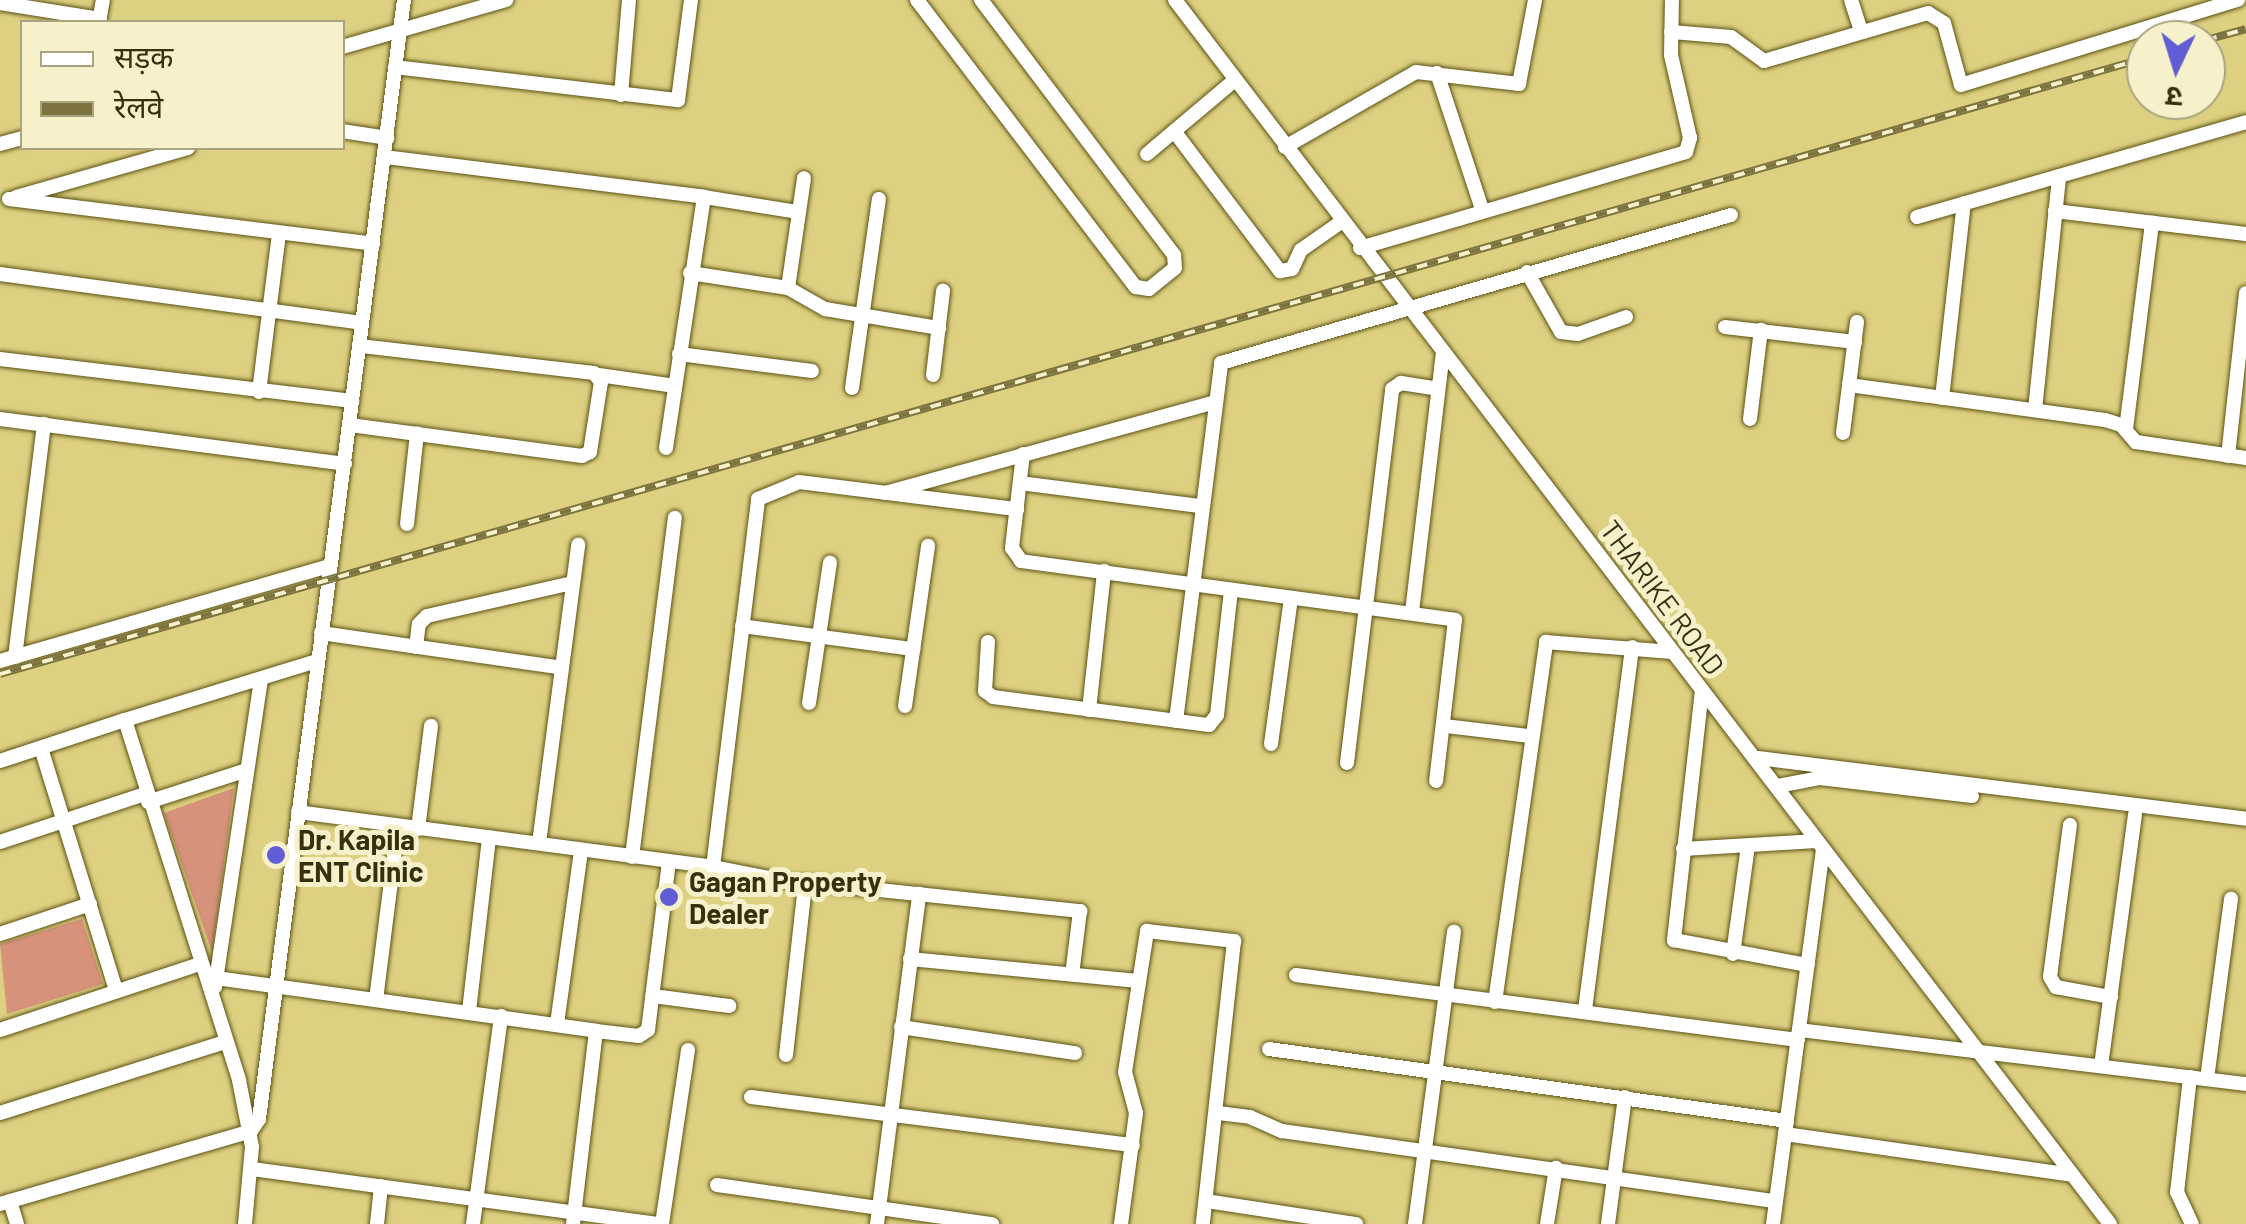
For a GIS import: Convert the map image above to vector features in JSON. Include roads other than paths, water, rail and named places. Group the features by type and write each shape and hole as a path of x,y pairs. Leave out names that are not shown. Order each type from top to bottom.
{"street":[{"path":"17,1224 5,1202 251,1130 259,1118 404,0"},
{"path":"345,46 466,6 506,0"},
{"path":"621,95 629,0"},
{"path":"395,67 621,95 682,98 692,0"},
{"path":"917,0 1136,287 1149,289 1175,268 1174,255 981,0"},
{"name":"THARIKE ROAD","path":"1175,0 1360,248 1758,758 2110,1224"},
{"path":"1285,148 1408,74 1437,72 1522,83 1535,0"},
{"path":"1360,248 1686,152 1690,138 1671,32 1672,0"},
{"path":"1851,0 1861,30"},
{"path":"1671,32 1731,37 1764,61 1916,15 1937,16 1961,85 2238,0"},
{"path":"0,3 23,3 96,20"},
{"path":"1437,72 1483,212"},
{"path":"1147,154 1235,80"},
{"path":"1917,217 2246,122"},
{"path":"345,131 386,138"},
{"path":"1174,132 1280,272 1292,269 1301,250 1341,222"},
{"path":"4,198 181,150"},
{"path":"384,157 798,212"},
{"path":"2035,410 2059,176"},
{"path":"788,288 804,178"},
{"path":"4,198 373,244"},
{"path":"666,448 704,198"},
{"path":"852,388 879,199"},
{"path":"1942,398 1964,203"},
{"path":"2055,211 2246,234"},
{"path":"1176,721 1212,403 1221,362 1731,215"},
{"path":"2126,429 2152,223"},
{"path":"259,392 279,233"},
{"path":"1528,272 1560,332 1578,334 1626,318"},
{"path":"690,273 788,288 825,308 938,328"},
{"path":"0,274 362,324"},
{"path":"933,374 943,291"},
{"path":"2228,456 2246,293"},
{"path":"1843,433 1857,322"},
{"path":"1726,327 1854,342"},
{"path":"1750,419 1761,330"},
{"path":"360,346 674,386"},
{"path":"1412,612 1443,352"},
{"path":"679,354 812,370"},
{"path":"0,359 352,401"},
{"path":"350,425 586,456 599,375"},
{"path":"1347,763 1362,608 1392,388 1401,382 1438,389"},
{"path":"1849,386 2035,410 2126,429 2136,442 2246,458"},
{"path":"874,496 1212,403"},
{"path":"0,418 345,464"},
{"path":"44,424 8,659 330,566"},
{"path":"407,524 417,434"},
{"path":"1024,454 1014,558 1455,620 1436,781"},
{"path":"713,867 761,496 799,482 874,496 1017,509"},
{"path":"1020,482 1200,506"},
{"path":"632,857 675,518"},
{"path":"539,844 558,667 578,545"},
{"path":"905,706 928,546"},
{"path":"810,703 830,563"},
{"path":"1088,710 1104,571"},
{"path":"416,647 418,624 427,616 572,583"},
{"path":"988,642 987,695 1176,721 1215,721 1232,590"},
{"path":"1271,744 1292,598"},
{"path":"742,626 914,650"},
{"path":"321,634 558,667"},
{"path":"1495,1002 1529,736 1546,642 1672,652"},
{"path":"1585,1010 1632,646"},
{"path":"0,761 317,661"},
{"path":"212,1002 262,680"},
{"path":"1702,690 1674,940 1808,965"},
{"path":"125,720 251,1130 252,1168 245,1224"},
{"path":"418,829 431,726"},
{"path":"1445,726 1529,736"},
{"path":"41,748 116,991"},
{"path":"1758,758 2246,819"},
{"path":"0,842 247,770"},
{"path":"1778,786 1820,778 2246,828"},
{"path":"298,812 803,882 1080,911 1072,974"},
{"path":"2102,1066 2136,814"},
{"path":"2070,825 2050,977 2056,987 2111,998"},
{"path":"376,1000 398,826"},
{"path":"469,1011 489,838"},
{"path":"1683,849 1820,845 1773,1224"},
{"path":"1734,954 1748,846"},
{"path":"557,1024 581,850"},
{"path":"216,978 596,1031 644,1034 653,996 670,862"},
{"path":"786,1055 803,882"},
{"path":"878,1216 919,894"},
{"path":"2206,1079 2231,899"},
{"path":"0,934 90,904"},
{"path":"1121,1224 1136,1108 1124,1076 1147,932 1234,942 1218,1054 1218,1113 1203,1224"},
{"path":"1415,1224 1454,932"},
{"path":"910,959 1138,981"},
{"path":"0,1029 200,964"},
{"path":"1296,975 1495,1002 1976,1050 2246,1084"},
{"path":"653,996 728,1006"},
{"path":"473,1224 501,1016"},
{"path":"902,1028 1074,1052"},
{"path":"574,1218 596,1031"},
{"path":"0,1113 225,1042"},
{"path":"1269,1049 1625,1097 1786,1128 2072,1174"},
{"path":"252,1168 476,1199 574,1218 661,1224 688,1050"},
{"path":"2190,1077 2177,1192 2192,1224"},
{"path":"752,1097 1132,1145"},
{"path":"1608,1224 1625,1097"},
{"path":"1218,1113 1250,1116 1274,1130 1776,1201"},
{"path":"1547,1224 1556,1168"},
{"path":"718,1185 878,1216 992,1224"},
{"path":"377,1224 382,1186"},
{"path":"1206,1202 1356,1224"}],"railway":[{"path":"2226,34 2246,29"},
{"path":"0,674 2126,64"}],"place":[{"name":"Dr. Kapila ENT Clinic","path":"276,855"},
{"name":"Gagan Property Dealer","path":"669,897"}]}
